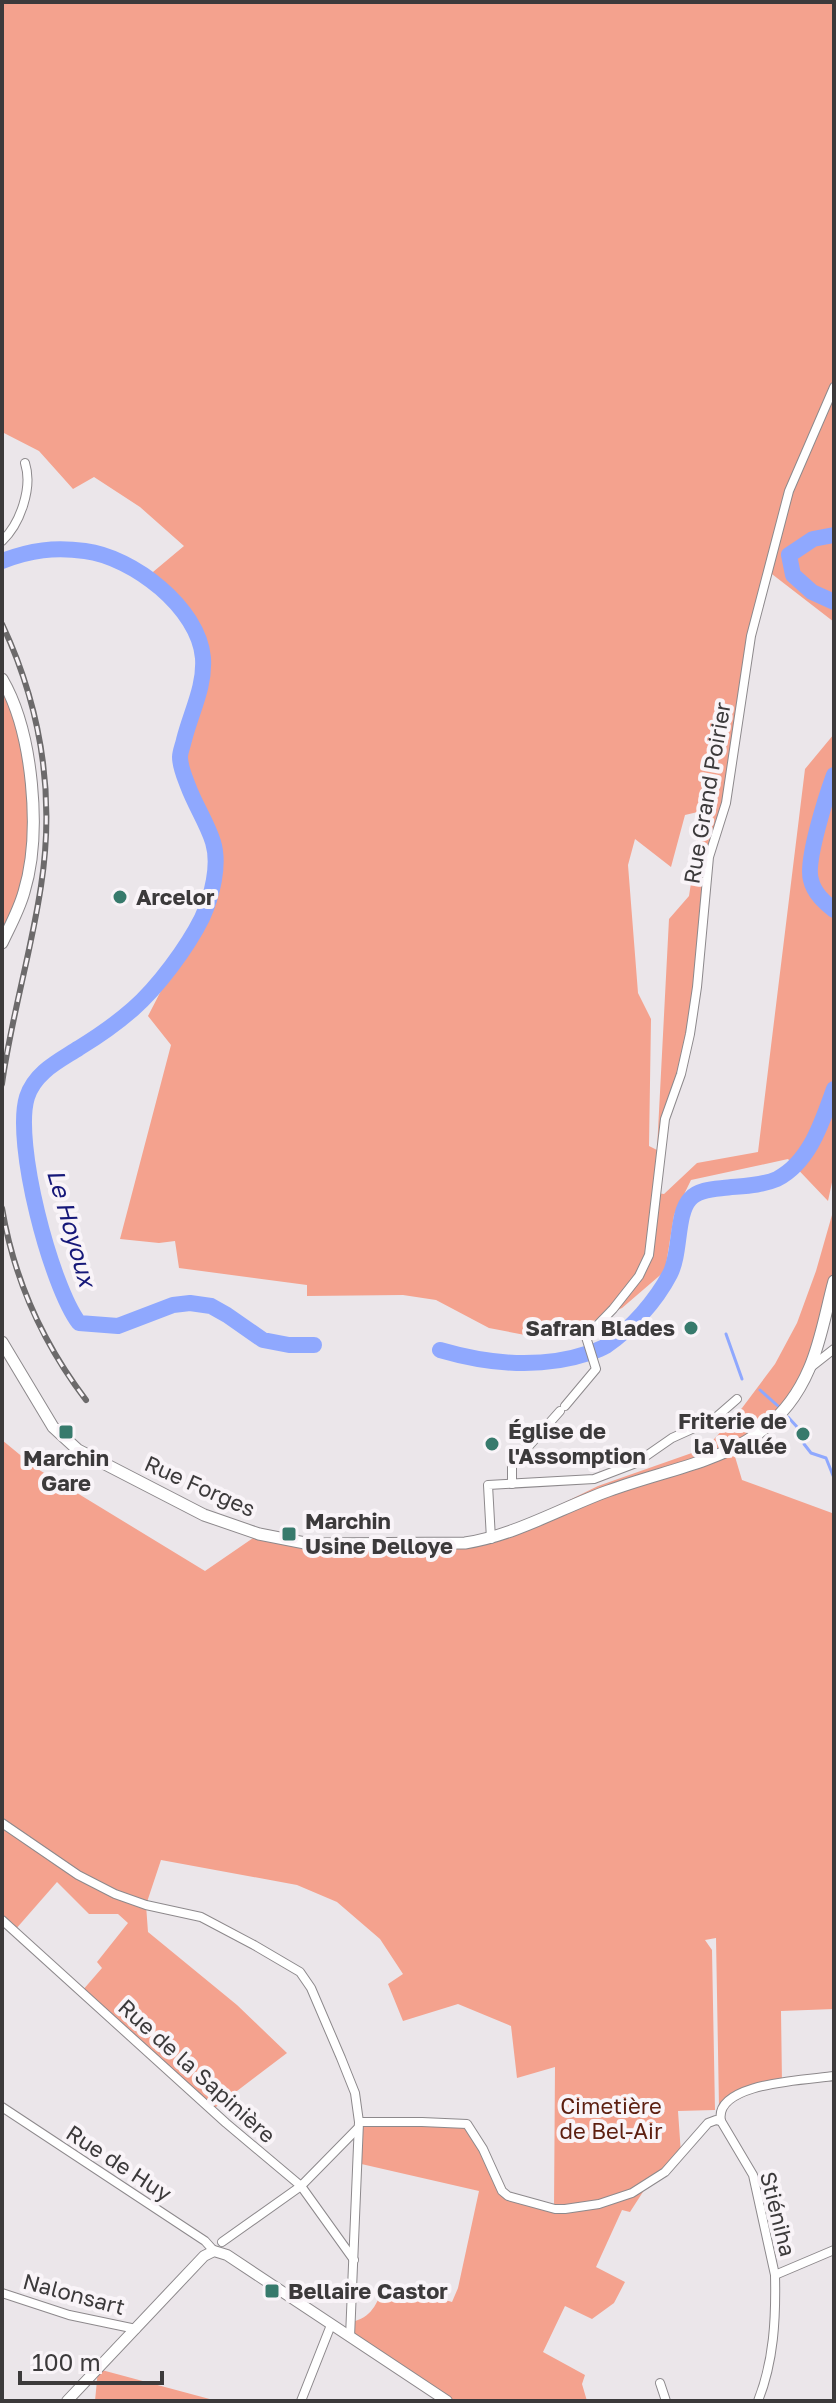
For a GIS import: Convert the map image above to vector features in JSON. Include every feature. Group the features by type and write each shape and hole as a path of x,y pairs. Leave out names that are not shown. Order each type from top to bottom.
{"main road":[{"path":"2,679 10,693 26,747 32,818 24,892 2,943"},
{"name":"Rue Forges","path":"2,1342 53,1427 78,1450 204,1515 259,1534 310,1544 465,1543 491,1539 608,1491 733,1450 754,1438 782,1415 810,1368 834,1281"}],"street":[{"name":"Rue Grand Poirier","path":"512,1484 512,1465 596,1369 586,1337 639,1276 649,1255 665,1119 681,1074 690,1034 709,857 726,803 751,636 789,491 834,387"},
{"path":"2,541 16,526 26,491 25,463"},
{"path":"810,1368 834,1349"},
{"path":"491,1539 488,1485 594,1479 636,1463 672,1438 714,1419 737,1399"},
{"path":"2,1823 78,1875 115,1894 146,1905 201,1917 254,1945 300,1972 311,1988 355,2093 359,2125 350,2337"},
{"name":"Rue de la Sapinière","path":"2,1920 226,2123 301,2186 354,2260"},
{"path":"222,2242 301,2186 359,2125 422,2122 467,2124 483,2149 502,2191 508,2196 565,2209 599,2204 632,2193 665,2172 708,2123 721,2121 720,2114 729,2100 765,2085 834,2076"},
{"name":"Rue de Huy","path":"2,2107 205,2241 214,2251"},
{"name":"Stiéniha","path":"721,2121 753,2175 775,2275 769,2370 758,2401"},
{"path":"67,2401 204,2256 214,2251 227,2255 447,2401"},
{"name":"Stiéniha","path":"775,2275 832,2255"},
{"name":"Nalonsart","path":"2,2293 69,2315 136,2329"},
{"path":"301,2401 331,2325"},
{"path":"660,2383 666,2401"}],"green space":[{"path":"2,2 834,2 834,622 768,571 751,636 737,738 709,857 690,1034 665,1119 657,1193 664,1194 697,1163 758,1152 805,769 834,734 834,1173 828,1201 788,1159 691,1180 674,1215 665,1271 622,1308 551,1340 489,1328 436,1300 403,1295 307,1296 307,1285 179,1268 175,1241 159,1243 120,1239 171,1045 148,1016 203,912 216,871 213,842 188,788 180,756 203,678 204,660 194,630 185,616 147,577 184,546 140,507 94,477 73,489 39,451 2,432","holes":["702,811 689,896 669,919 657,1150 649,1146 651,1019 638,993 628,865 635,839 671,867 685,815"]},
{"path":"2,679 28,758 28,875 2,942"},
{"name":"Cimetière de Bel-Air","path":"834,1208 834,1281 794,1399 733,1450 742,1480 832,1513 834,1511 834,2009 781,2011 782,2083 765,2085 719,2107 716,1938 705,1940 712,1950 715,2110 678,2111 681,2154 650,2181 630,2212 622,2210 596,2267 625,2282 614,2303 592,2319 565,2306 543,2352 585,2375 582,2384 587,2401 447,2401 350,2337 351,2322 370,2313 385,2282 452,2302 458,2288 479,2191 357,2163 359,2122 467,2124 502,2191 554,2208 555,2067 517,2078 511,2026 458,2004 403,2021 388,1984 403,1974 380,1939 337,1902 297,1885 161,1860 146,1905 148,1932 237,2005 287,2053 212,2110 82,1991 102,1968 97,1962 128,1923 118,1914 89,1914 57,1882 15,1930 2,1920 2,1440 36,1468 205,1571 259,1534 310,1544 490,1539 598,1486 706,1448 742,1408 775,1364 797,1323"},
{"path":"98,2369 217,2401 95,2401"}],"waterway":[{"name":"Le Hoyoux","path":"834,535 813,539 789,555 793,575 812,592 834,602"},
{"name":"Le Hoyoux","path":"2,561 33,552 63,549 104,555 123,563 142,574 177,604 199,639 203,658 200,689 180,757 184,776 215,851 214,880 206,909 180,954 143,1000 107,1030 48,1068 27,1097 25,1146 30,1179 57,1278 79,1323 118,1326 173,1305 190,1303 211,1306 263,1340 289,1345 314,1345"},
{"name":"Le Hoyoux","path":"834,775 818,828 810,871 814,889 834,910"},
{"name":"Le Hoyoux","path":"440,1350 477,1359 533,1363 571,1358 606,1346 634,1323 670,1274 683,1214 690,1199 705,1190 771,1181 788,1172 813,1140 834,1089"},
{"path":"726,1334 742,1379"},
{"path":"760,1390 778,1406"},
{"path":"788,1417 798,1428"},
{"path":"804,1444 811,1453 826,1458 834,1478"}],"railway":[{"path":"2,624 27,687 35,720 45,785 46,819 37,911 2,1084"},
{"path":"2,1208 14,1260 32,1309 56,1356 86,1400"}],"place":[{"name":"Arcelor","path":"120,897"},
{"name":"Safran Blades","path":"691,1328"},
{"name":"Marchin Gare","path":"66,1432"},
{"name":"Friterie de la Vallée","path":"803,1434"},
{"name":"Église de l'Assomption","path":"492,1444"},
{"name":"Marchin Usine Delloye","path":"289,1534"},
{"name":"Bellaire Castor","path":"272,2291"}]}
